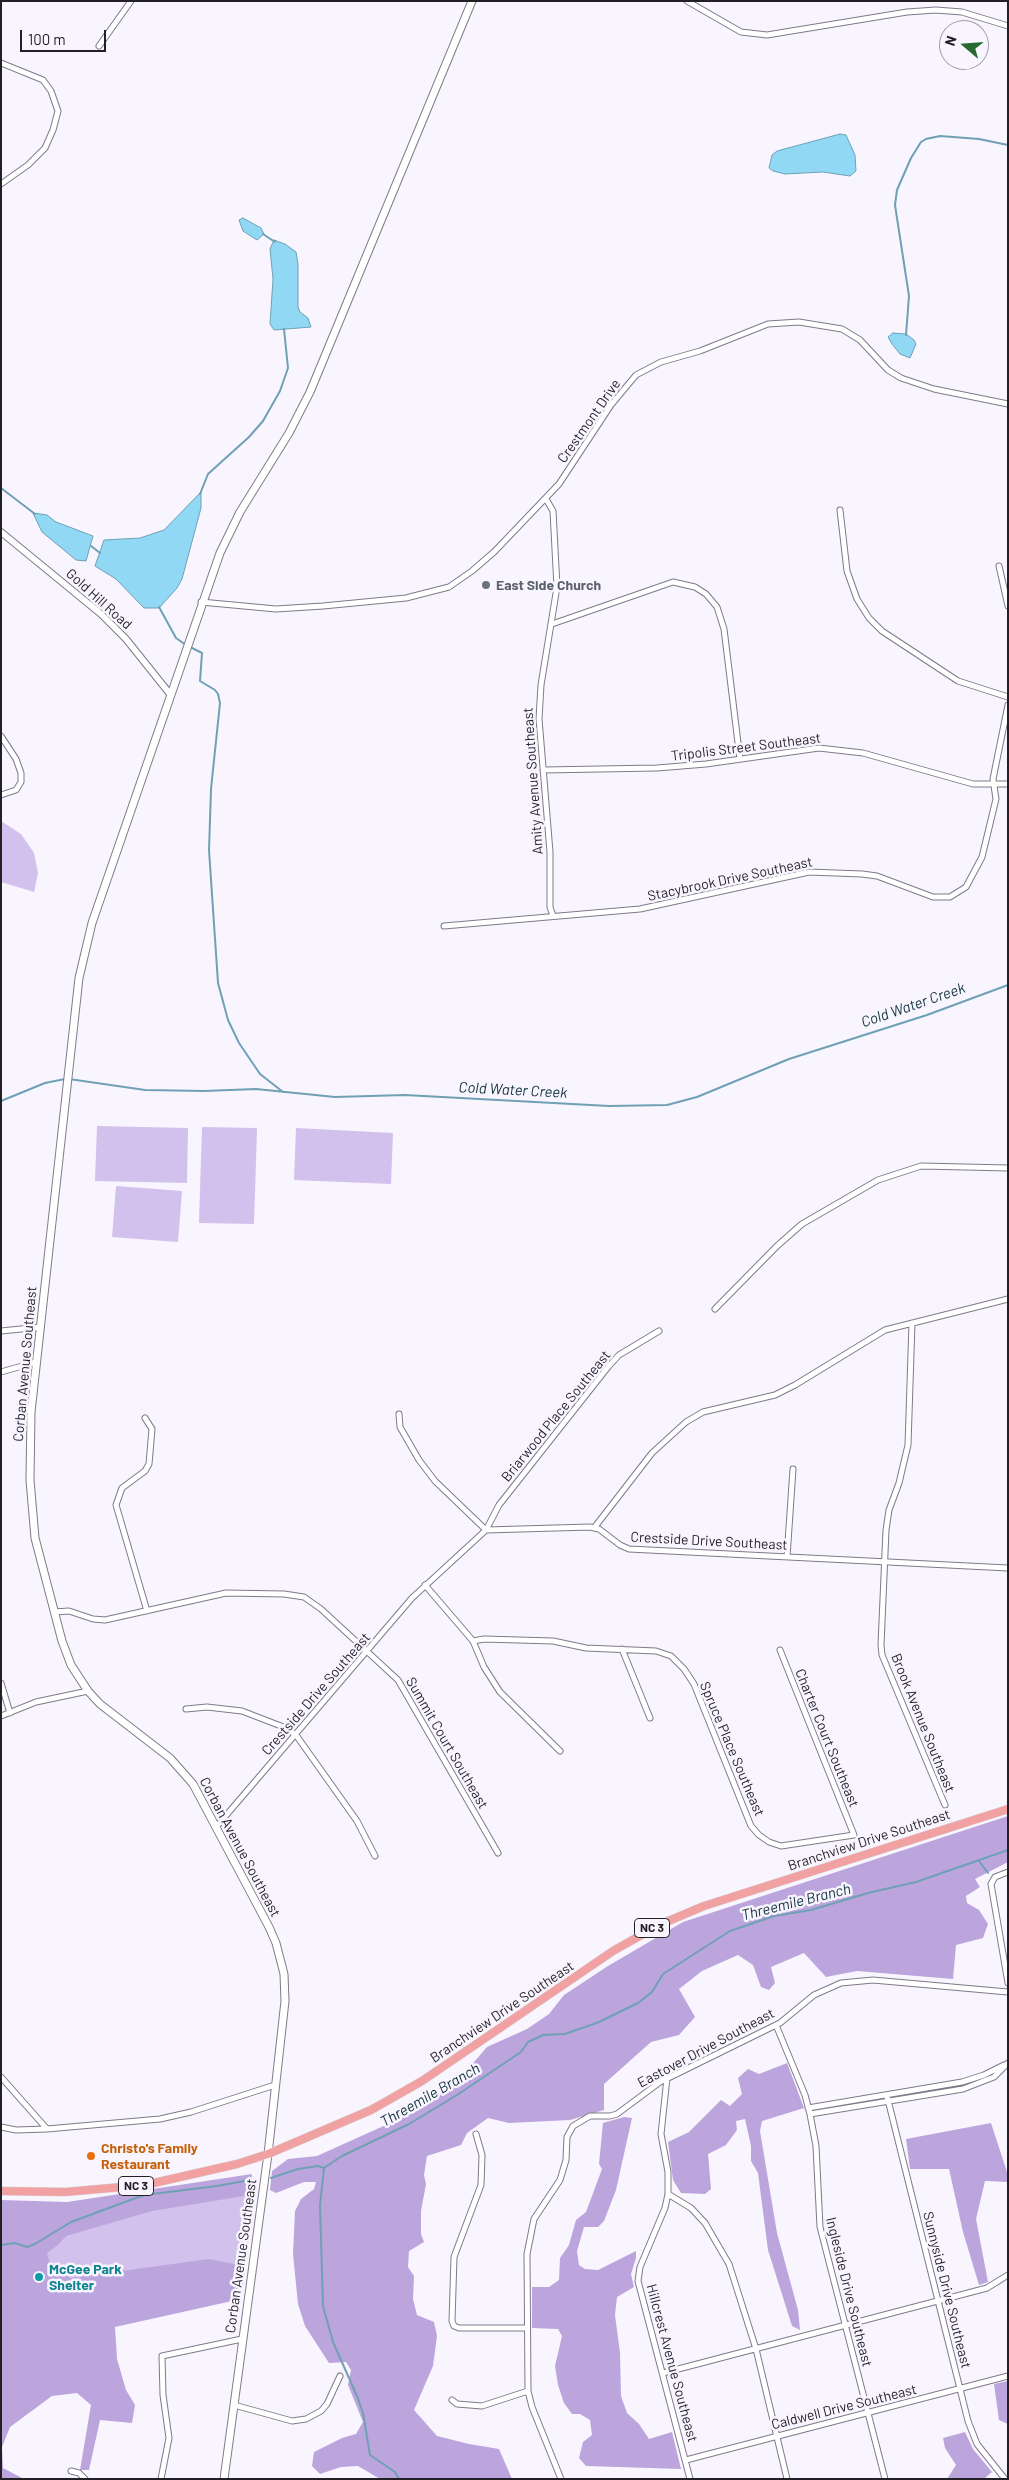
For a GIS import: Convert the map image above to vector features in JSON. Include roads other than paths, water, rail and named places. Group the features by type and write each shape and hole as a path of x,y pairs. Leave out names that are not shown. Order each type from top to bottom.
{"main road":[{"name":"Corban Avenue Southeast","path":"224,2479 268,2154 285,2001 282,1963 269,1927 193,1784 178,1766 109,1712 88,1691 71,1665 38,1554 30,1494 30,1417 79,978 92,923 201,602 229,532 289,433 310,392 472,1"},
{"name":"Branchview Drive Southeast","path":"1,2191 65,2192 145,2185 237,2164 268,2154 364,2114 422,2081 613,1951 658,1925 704,1906 1008,1809"}],"street":[{"path":"99,46 131,1"},
{"path":"687,1 741,32 767,35 907,12 936,10 962,12 1008,26"},
{"path":"1,63 43,80 51,91 58,111 53,130 45,148 28,165 1,184"},
{"name":"Crestmont Drive","path":"201,602 276,609 378,602 439,590 459,581 472,571 559,484 616,398 636,375 661,362 700,351 768,324 799,322 842,329 860,340 888,370 901,378 961,396 1008,404"},
{"name":"Amity Avenue Southeast","path":"546,498 553,511 556,594 539,702 550,852 550,907 553,916"},
{"path":"840,510 847,571 857,599 869,618 882,631 958,681 1008,697"},
{"name":"Gold Hill Road","path":"1,532 102,614 126,639 170,694"},
{"path":"1000,566 1008,606"},
{"path":"552,624 673,582 695,587 706,594 717,607 724,629 740,759"},
{"name":"Stacybrook Drive Southeast","path":"444,926 640,909 792,875 829,871 877,876 933,897 950,897 966,887 980,863 996,799 993,779 1008,705"},
{"path":"1,736 16,759 21,773 21,782 16,790 1,795"},
{"name":"Tripolis Street Southeast","path":"543,770 657,768 740,759 807,749 840,749 961,782 994,785 1008,784"},
{"path":"715,1308 802,1224 878,1180 921,1166 1008,1168"},
{"path":"399,1414 400,1427 419,1460 435,1481 486,1530 594,1528 652,1453 686,1422 715,1407 744,1404 775,1395 820,1370 875,1335 912,1323 1008,1299"},
{"name":"Brook Avenue Southeast","path":"912,1323 908,1445 899,1483 889,1510 880,1628 882,1655 944,1805"},
{"path":"1,1331 40,1327"},
{"name":"Briarwood Place Southeast","path":"486,1530 499,1505 608,1366 619,1355 659,1331"},
{"path":"1,1372 36,1362"},
{"path":"145,1418 152,1429 149,1464 146,1471 122,1488 116,1505 147,1611"},
{"path":"787,1557 793,1469"},
{"name":"Crestside Drive Southeast","path":"594,1528 629,1549 1008,1568"},
{"name":"Crestside Drive Southeast","path":"217,1826 425,1585 486,1530"},
{"path":"425,1585 473,1641 484,1666 500,1692 560,1751"},
{"name":"Summit Court Southeast","path":"54,1612 69,1611 93,1619 105,1620 226,1593 298,1595 321,1609 398,1680 498,1853"},
{"name":"Spruce Place Southeast","path":"473,1641 484,1639 554,1641 586,1648 663,1652 678,1661 694,1684 751,1826 762,1838 773,1844 786,1846 854,1835"},
{"path":"622,1650 650,1718"},
{"name":"Charter Court Southeast","path":"780,1650 854,1835"},
{"path":"1,1683 10,1713"},
{"path":"1,1716 60,1696 88,1691"},
{"path":"186,1709 208,1707 242,1711 286,1728 296,1735 332,1789 357,1821 375,1856"},
{"path":"1008,1872 992,1880 1008,1983"},
{"name":"Eastover Drive Southeast","path":"561,2479 532,2407 528,2391 526,2254 536,2214 560,2180 570,2129 580,2119 590,2116 617,2114 644,2092 668,2078 776,2025 823,1990 852,1980 873,1980 1008,1992"},
{"name":"Ingleside Drive Southeast","path":"776,2025 809,2111 816,2146 820,2227 885,2479"},
{"path":"809,2111 888,2099 971,2080 1007,2063"},
{"path":"1,2077 47,2129"},
{"name":"Hillcrest Avenue Southeast","path":"668,2078 662,2134 668,2172 668,2194 665,2208 640,2267 638,2281 664,2373 690,2479"},
{"path":"1,2127 16,2130 47,2129 160,2119 192,2112 275,2085"},
{"name":"Sunnyside Drive Southeast","path":"888,2099 968,2421 977,2444 1005,2479"},
{"path":"476,2134 482,2155 481,2185 454,2257 452,2322 454,2326 459,2328 527,2328"},
{"path":"668,2194 692,2208 715,2239 734,2276 756,2349 787,2479"},
{"path":"664,2373 938,2302 987,2288 1008,2275"},
{"path":"161,2479 169,2438 163,2395 162,2356 242,2339"},
{"path":"234,2405 292,2421 306,2419 321,2411 327,2404 340,2376"},
{"name":"Caldwell Drive Southeast","path":"686,2460 1008,2376"},
{"path":"452,2400 457,2404 482,2406 528,2391"},
{"path":"71,2471 79,2473 85,2479"}],"water":[{"path":"840,134 846,135 855,155 856,171 850,176 823,172 785,174 769,168 772,155 777,151"},
{"path":"243,218 261,228 264,234 257,240 243,231 239,220"},
{"path":"274,240 285,244 296,252 298,264 298,307 300,312 308,318 311,327 274,330 270,324 273,279 270,249"},
{"path":"893,333 906,334 914,340 916,344 910,358 900,354 892,344 888,337"},
{"path":"201,492 201,508 182,579 177,588 159,608 144,608 116,579 95,566 104,540 140,538 164,530"},
{"path":"33,513 47,515 56,522 93,536 86,561 76,560 42,532"}],"waterway":[{"path":"906,335 909,296 895,205 897,190 911,158 921,142 940,136 979,139 1008,145"},
{"path":"263,234 275,242"},
{"path":"200,494 208,474 249,437 263,421 280,391 288,368 284,329"},
{"path":"1,488 35,514"},
{"path":"91,546 100,553"},
{"path":"159,607 176,638 186,645"},
{"path":"190,647 202,653 200,681 215,690 220,703 211,789 209,850 218,983 228,1020 239,1043 260,1074 283,1092"},
{"name":"Cold Water Creek","path":"69,1079 145,1090 204,1091 256,1089 335,1097 405,1095 609,1106 667,1105 697,1097 789,1059 927,1015 1008,985"},
{"name":"Cold Water Creek","path":"1,1101 45,1083 65,1079"},
{"name":"Threemile Branch","path":"324,2168 342,2156 409,2124 457,2095 521,2052 528,2042 543,2035 565,2034 599,2022 638,2003 652,1992 663,1974 730,1931 774,1916 811,1910 868,1893 916,1882 1008,1850"},
{"path":"979,1861 988,1873"},
{"path":"271,2178 298,2169 318,2166 324,2168"},
{"path":"324,2168 320,2205 323,2306 333,2342 363,2413 370,2455 395,2472 399,2479"},
{"name":"Threemile Branch","path":"1,2245 15,2243 27,2247 71,2222 144,2195 250,2180"}],"place":[{"name":"East Side Church","path":"486,585"},
{"name":"Christo's Family Restaurant","path":"91,2156"},
{"name":"McGee Park Shelter","path":"39,2277"}]}
